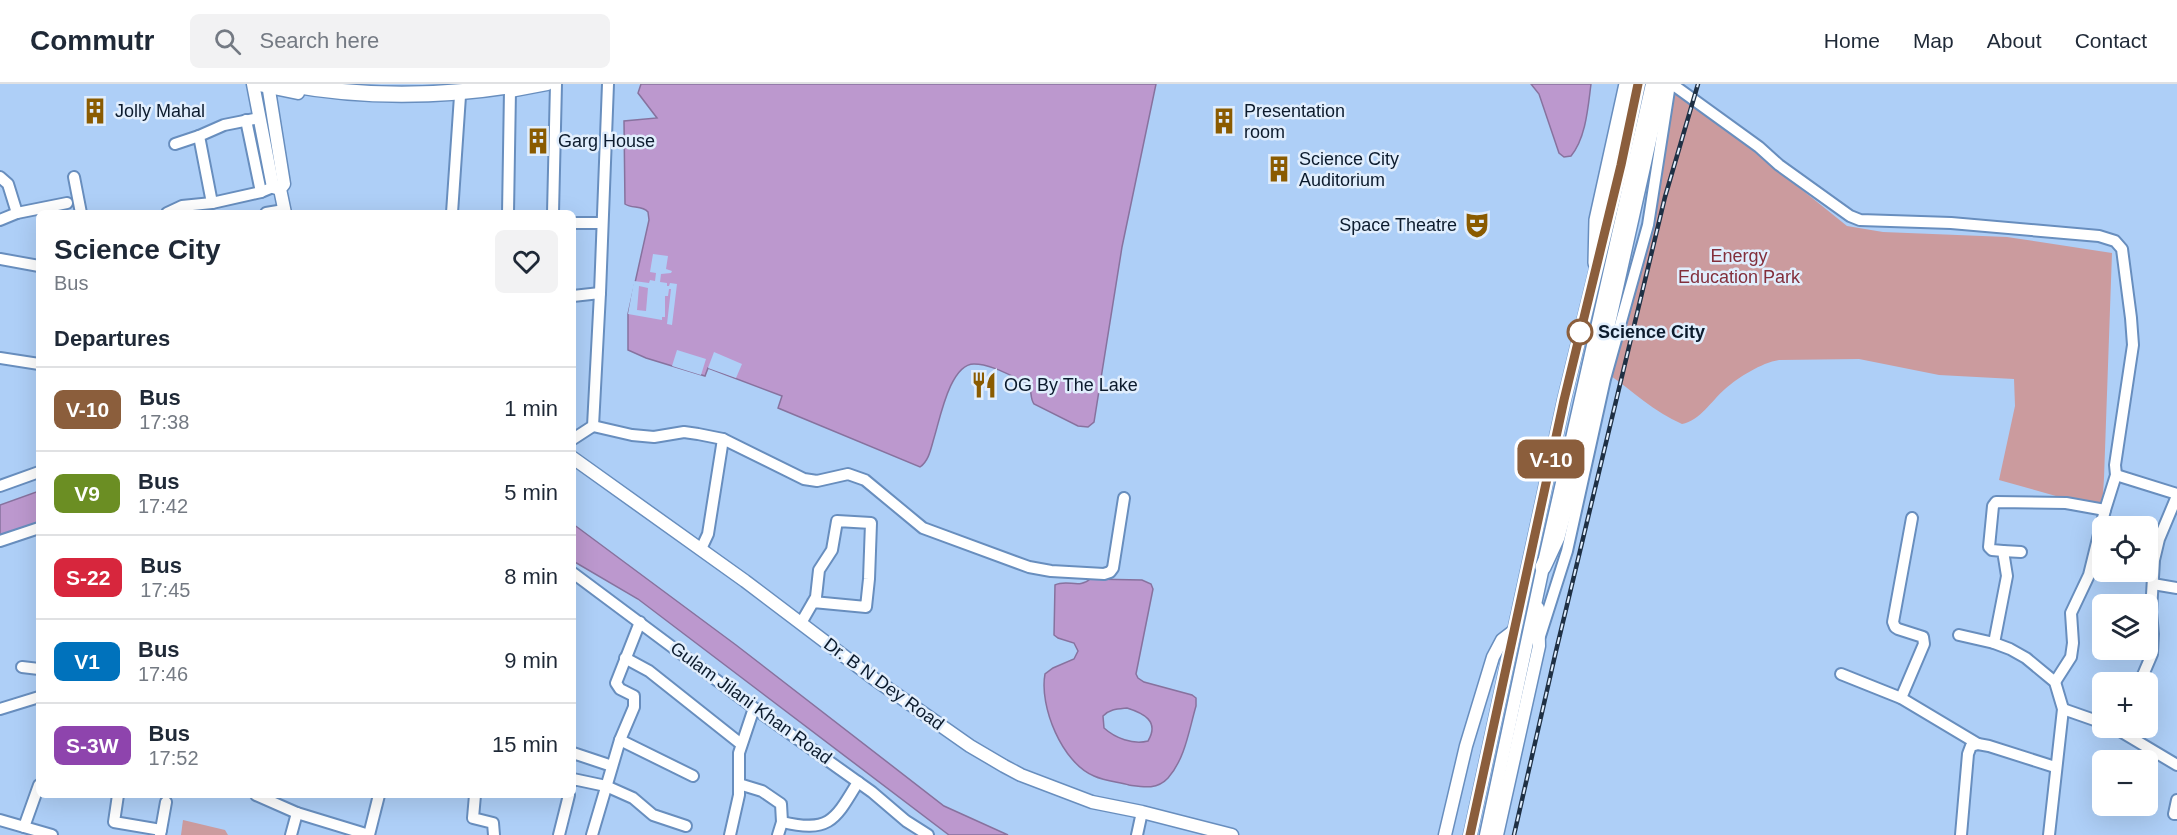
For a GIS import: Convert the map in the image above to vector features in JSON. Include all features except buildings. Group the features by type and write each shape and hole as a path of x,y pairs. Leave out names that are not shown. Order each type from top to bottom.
{"highway":[{"path":"288,84 352,93 412,94 515,87"},
{"path":"1596,263 1598,220 1626,84"},
{"path":"1543,567 1557,537 1568,493 1661,84"}],"main road":[{"path":"284,210 276,188 254,84 339,97 431,99 547,84"},
{"path":"1470,835 1564,400 1638,84"},
{"path":"1486,835 1536,598 1652,84"},
{"path":"268,85 284,184 276,188"},
{"name":"Dr. B N Dey Road","path":"576,460 701,549 936,723 1004,766 1021,775 1092,801 1232,835"},
{"path":"1497,835 1540,636 1536,598"},
{"path":"1446,835 1467,746 1493,657 1502,640 1515,630"}],"street":[{"path":"553,210 556,84"},
{"path":"593,426 608,84"},
{"path":"1540,636 1566,551 1605,379 1648,225 1671,84 1759,147 1779,165 1850,216 1860,220 1951,223 2098,236 2115,241 2122,249 2133,345 2115,465 2116,475 2089,575 2071,613 2073,643 2071,657 2055,682"},
{"path":"508,210 515,87"},
{"path":"452,210 460,96"},
{"path":"175,144 224,125 260,118"},
{"path":"246,120 261,192"},
{"path":"199,136 212,202"},
{"path":"0,177 8,184 17,213"},
{"path":"74,177 80,210"},
{"path":"173,210 182,206 276,188"},
{"path":"0,220 17,213 67,203"},
{"path":"576,223 602,223"},
{"path":"0,259 36,265"},
{"path":"576,296 600,294"},
{"path":"0,358 36,364"},
{"path":"576,437 593,426 632,435 654,437 684,432 723,439 804,479 817,481 848,474 865,480 923,528 1042,570 1104,574 1110,572 1113,568 1124,498"},
{"path":"701,549 708,534 723,439"},
{"path":"0,486 36,473"},
{"path":"2116,475 2177,495 2159,540 2154,560 2151,612 2152,654 2144,672"},
{"path":"2021,552 1992,550 1989,547 1996,502 2066,503 2105,510"},
{"path":"1901,698 1924,644 1923,637 1898,629 1893,622 1912,518"},
{"path":"801,623 813,602 816,597 819,570 832,550 837,521 871,522 866,607 813,602"},
{"path":"0,541 36,529"},
{"path":"1994,642 2007,576 2003,551"},
{"name":"Gulam Jilani Khan Road","path":"576,575 754,708 858,782 906,821 928,835"},
{"path":"2154,584 2177,588"},
{"path":"592,835 620,740 634,707 634,696 620,689 616,684 640,622"},
{"path":"1959,635 1994,642 2026,658 2055,682 2063,709 2049,835"},
{"path":"625,658 649,671 741,744"},
{"path":"22,666 36,668"},
{"path":"1841,674 1901,698 1978,744 2055,767"},
{"path":"0,709 36,698"},
{"path":"730,835 739,795 739,753 754,708"},
{"path":"2063,709 2092,719"},
{"path":"2132,738 2177,765"},
{"path":"620,740 693,776"},
{"path":"1961,835 1968,754 1971,746 1978,744"},
{"path":"576,754 612,766"},
{"path":"576,780 606,786 633,798 653,814 686,826"},
{"path":"782,822 807,826 819,826 828,822 839,814 858,782"},
{"path":"739,784 762,791 781,804 782,822 778,835"},
{"path":"24,827 36,793"},
{"path":"118,798 114,822 161,832 166,802"},
{"path":"263,798 297,813 369,835 378,798"},
{"path":"475,798 473,818 493,823 494,835"},
{"path":"559,835 568,798"},
{"path":"2177,800 2174,814 2177,814"},
{"path":"1137,835 1143,812"},
{"path":"291,835 297,813"},
{"path":"0,820 52,835"}],"green space":[{"name":"Energy Education Park","path":"1677,89 1847,226 1883,232 2007,237 2112,253 2102,509 1999,480 2015,406 2014,379 1939,375 1859,359 1779,360 1743,375 1725,389 1700,415 1682,424 1653,407 1608,374 1672,92"},
{"path":"183,820 225,830 228,835 181,835"}],"shaded area":[{"path":"641,84 1156,84 1122,247 1094,422 1088,427 1078,426 1034,404 1027,383 994,368 974,364 966,366 952,382 929,454 920,467 778,408 782,396 708,368 705,376 646,358 628,350 628,314 649,220 646,210 625,204 624,121 657,118 638,93"},
{"path":"1531,84 1591,84 1583,131 1571,156 1564,157 1559,153 1539,94"},
{"path":"36,492 36,523 0,535 0,505"},
{"path":"576,526 736,645 944,806 1008,835 949,835 638,599 576,563"},
{"path":"1090,579 1142,580 1151,584 1153,589 1136,674 1144,682 1196,698 1189,734 1179,762 1168,778 1159,784 1150,787 1129,785 1098,778 1082,769 1063,746 1049,717 1044,687 1045,674 1074,659 1078,651 1074,643 1054,635 1055,585 1086,582","holes":["1127,708 1144,715 1151,723 1152,728 1148,741 1124,740 1104,728 1103,716 1108,712"]}],"pier":[{"path":"653,254 668,256 666,269 672,271 661,274 660,282 667,283 667,286 670,283 677,284 672,325 667,324 671,289 669,289 668,296 665,296 665,317 662,317 662,320 628,314 634,281 649,283 650,280 655,281 656,273 650,272","holes":["639,286 648,288 646,311 637,310"]},
{"path":"677,350 706,359 701,375 672,366"},
{"path":"714,352 742,364 736,378 708,368"}],"railway":[{"path":"1514,835 1665,197 1698,84"}],"bus line":[{"name":"V-10","path":"1470,835 1564,400 1621,165 1638,84"}],"place":[{"name":"Jolly Mahal","path":"95,111"},
{"name":"Presentation room","path":"1224,121"},
{"name":"Garg House","path":"538,141"},
{"name":"Science City Auditorium","path":"1279,169"},
{"name":"Space Theatre","path":"1477,225"},
{"name":"Science City","path":"1580,332"},
{"name":"OG By The Lake","path":"984,385"}]}
